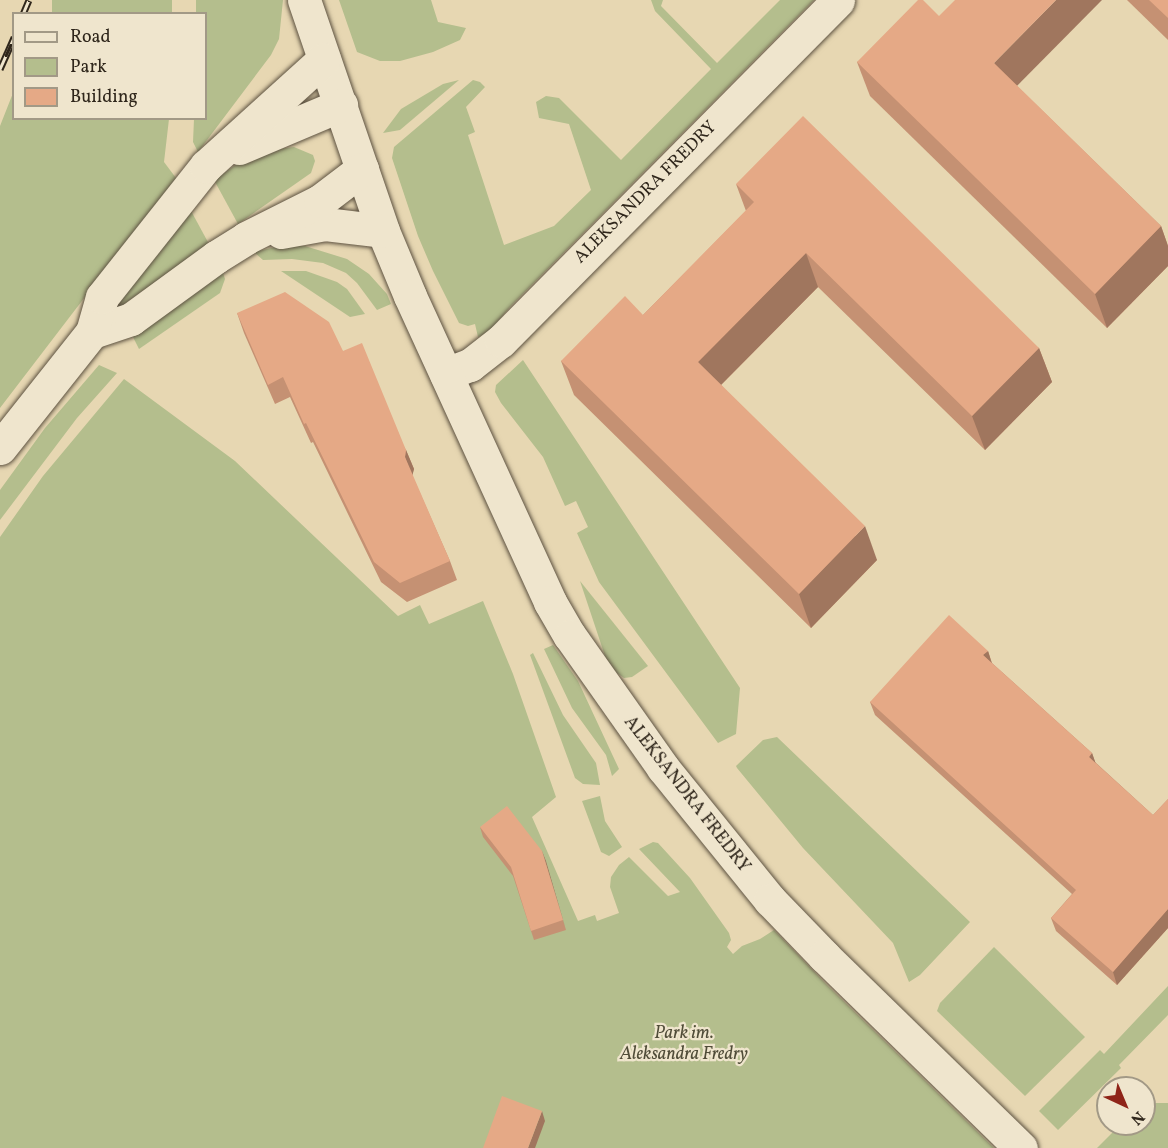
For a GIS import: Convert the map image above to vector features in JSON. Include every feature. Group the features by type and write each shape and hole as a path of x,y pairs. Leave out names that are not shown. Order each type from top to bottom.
{"street":[{"name":"ALEKSANDRA FREDRY","path":"304,0 383,231 419,318 447,374 550,602 594,673 637,733 747,874 786,918 1021,1148"},
{"name":"ALEKSANDRA FREDRY","path":"447,374 470,365 501,341 838,0"},
{"path":"0,448 92,332 102,297 206,166 324,59"},
{"path":"206,166 253,141 341,105"},
{"path":"92,332 131,319 216,257 246,238 320,201 362,169"},
{"path":"246,238 326,224 383,231"}],"green space":[{"path":"52,0 172,0 172,12 52,12"},
{"path":"196,0 283,0 279,39 271,55 198,152 193,142 194,120 207,120 207,12 196,12"},
{"path":"339,0 431,0 438,22 466,28 460,40 433,52 400,61 380,61 357,52"},
{"path":"651,0 663,0 661,6 717,63 780,0 814,0 510,307 489,332 478,337 475,324 468,326 459,323 433,271 418,236 392,158 394,147 473,80 480,82 485,87 466,107 475,132 468,135 504,245 554,226 591,190 569,124 539,118 536,102 546,96 559,98 621,160 711,69 655,11"},
{"path":"459,80 400,130 383,133 401,109 443,84"},
{"path":"12,96 12,120 169,120 164,162 176,178 0,408 0,126"},
{"path":"294,147 313,155 315,161 311,173 238,224 214,180 247,157 269,150"},
{"path":"190,209 209,244 117,309 114,306"},
{"path":"280,246 305,246 347,259 369,274 387,294 391,304 377,310 357,283 346,273 323,263 292,259 263,260 254,252"},
{"path":"222,270 225,279 220,293 139,349 132,335"},
{"path":"281,271 306,271 337,282 347,289 365,314 350,317"},
{"path":"523,360 740,688 736,734 718,743 599,582 577,533 588,527 576,501 565,506 543,457 495,392 496,385"},
{"path":"99,365 117,373 77,418 0,520 0,490 45,428"},
{"name":"Park im. Aleksandra Fredry","path":"124,379 235,461 398,616 420,605 429,624 483,601 513,674 556,797 532,817 578,921 595,915 597,921 619,913 610,887 611,877 619,865 629,857 668,896 680,892 639,849 653,842 658,843 690,878 729,933 731,940 727,947 733,954 742,946 774,930 994,1148 0,1148 0,537 43,476"},
{"path":"580,581 648,666 632,677 624,678 606,659"},
{"path":"553,645 578,681 619,769 612,776 606,755 572,708 544,649"},
{"path":"533,653 563,715 596,763 600,785 583,784 575,778 530,655"},
{"path":"777,737 970,922 920,975 909,982 893,943 803,848 737,768 736,766 763,740"},
{"path":"600,796 605,821 622,847 609,856 601,852 582,801"},
{"path":"994,947 1085,1037 1025,1096 937,1011 940,1003"},
{"path":"1168,986 1168,1015 1119,1065 1121,1068 1113,1076 1096,1076 1096,1093 1058,1130 1039,1111 1100,1050 1104,1054"},
{"path":"1156,1103 1168,1103 1168,1148 1097,1148 1109,1136 1156,1136"}],"building":[{"path":"918,0 923,0 939,16 955,0 1056,0 994,63 1161,226 1095,294 857,62"},
{"path":"1149,0 1168,0 1168,18"},
{"path":"803,116 1039,348 972,416 806,253 698,362 865,526 799,594 561,361 625,296 643,315 754,202 736,184"},
{"path":"285,292 329,322 343,351 362,343 406,450 405,457 450,561 400,583 374,562 306,423 304,424 283,377 268,385 237,313"},
{"path":"949,615 988,651 983,655 1092,753 1089,757 1153,815 1168,799 1168,909 1113,972 1051,918 1076,890 870,702"},
{"path":"507,806 542,851 563,920 531,931 511,867 480,827"},
{"path":"502,1096 542,1111 528,1148 483,1148"}],"railway":[{"path":"24,12 29,0"},
{"path":"0,69 12,42"}]}
